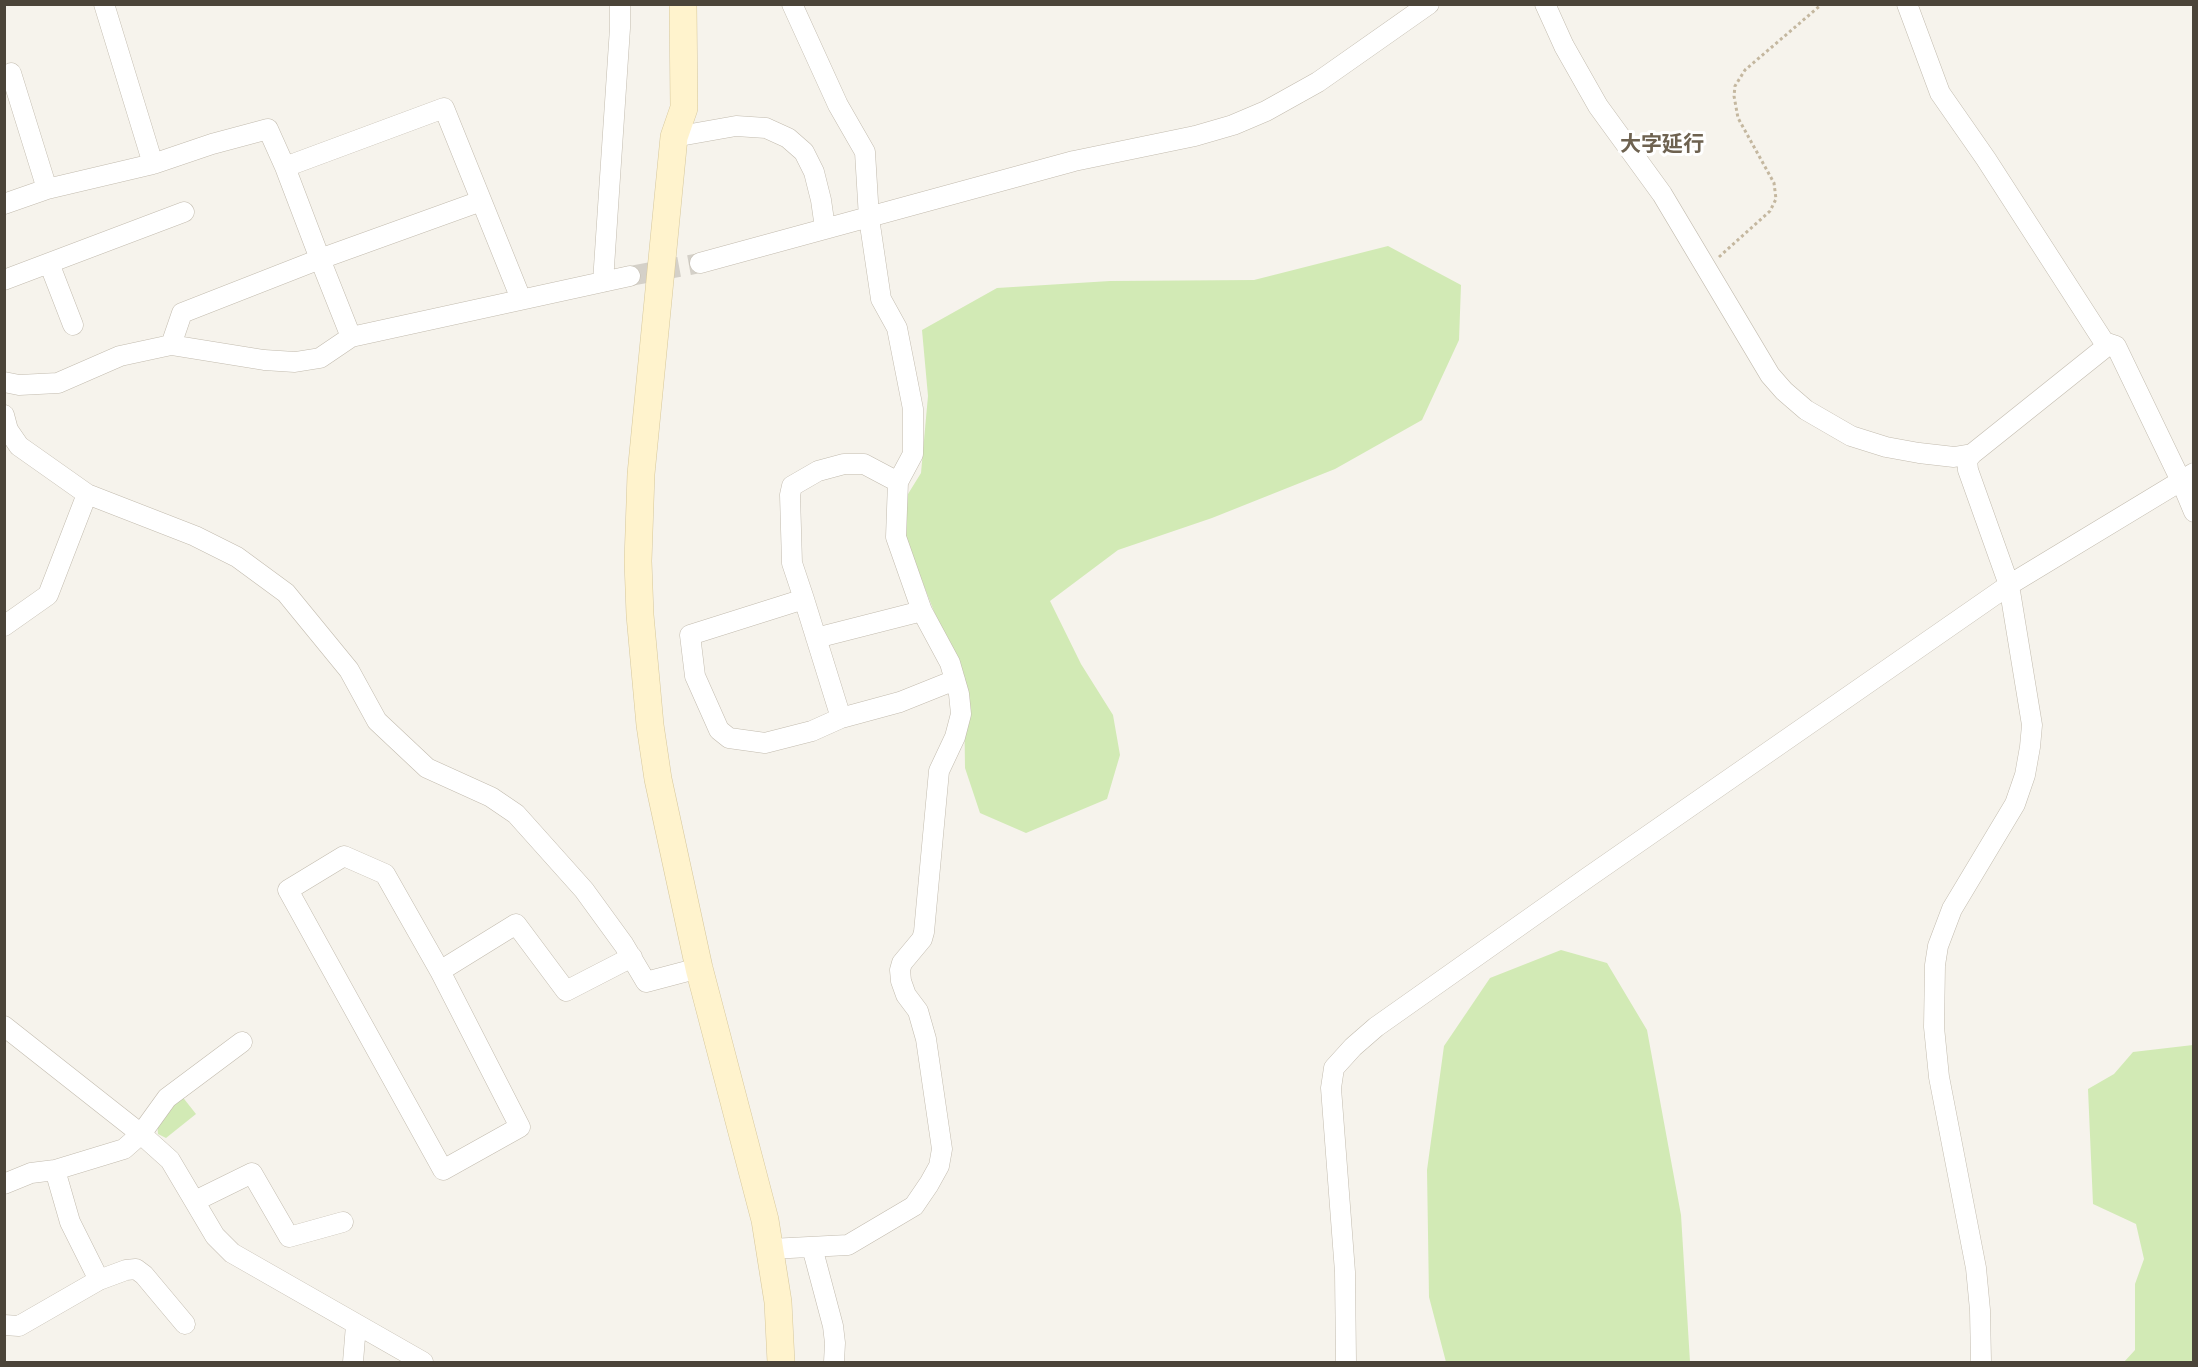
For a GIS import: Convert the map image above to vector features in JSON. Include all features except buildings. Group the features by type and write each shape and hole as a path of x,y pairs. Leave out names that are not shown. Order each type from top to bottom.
{"street":[{"path":"104,4 153,164"},
{"path":"603,282 620,4"},
{"path":"667,4 666,98 674,137"},
{"path":"682,4 684,108 674,137 642,465 638,561 645,668 658,779 699,968 762,1208 778,1302 781,1362"},
{"path":"770,1250 848,1245 914,1206 939,1166 942,1149 926,1039 918,1011 906,994 901,981 900,970 902,963 922,939 924,932 939,771 955,737 961,714 950,663 922,610 896,537 898,482 913,453 913,409 897,328 881,300 869,218 865,152 838,105 792,4"},
{"path":"700,263 1074,161 1195,136 1233,125 1266,111 1318,82 1429,4"},
{"path":"1545,4 1564,46 1598,106 1662,194 1770,375 1784,392 1806,410 1851,436 1886,447 1954,457 1972,454"},
{"path":"1907,4 1940,93 1986,159 2107,346 1972,454 1968,460 1968,470 2008,585 2032,725 2025,775 2015,804 1952,909 1938,946 1933,988 1939,1077 1976,1268 1981,1362"},
{"path":"12,73 47,189"},
{"path":"285,167 444,108 521,299"},
{"path":"674,137 736,126 766,128 788,138 804,152 814,172 825,228"},
{"path":"4,204 47,189 153,164 212,144 268,129 351,337"},
{"path":"171,345 182,314 320,259 482,201"},
{"path":"4,280 184,212"},
{"path":"49,263 73,325"},
{"path":"4,382 20,386 58,383 120,356 171,345 264,360 295,362 320,358 351,337 630,276"},
{"path":"2104,342 2116,346 2187,477 2193,512"},
{"path":"4,415 8,430 19,446 87,494 195,536 237,557 286,593 349,670 377,721 427,768 491,797 516,814 584,890 632,957 646,982 699,968"},
{"path":"841,718 792,563 790,495 792,486 818,471 844,464 864,464 898,482"},
{"path":"1346,1362 1345,1272 1331,1088 1334,1068 1353,1047 1376,1027 1587,878 2008,585 2187,477"},
{"path":"4,626 48,595 87,494"},
{"path":"804,599 690,635 695,676 719,730 729,738 765,743 812,731 841,718 900,702 955,680"},
{"path":"816,638 922,610"},
{"path":"344,856 385,874 440,971 520,1126 442,1170 288,890 344,856"},
{"path":"440,971 516,924 566,991 632,957"},
{"path":"4,1026 141,1134 170,1160 214,1236 232,1253 423,1362"},
{"path":"4,1184 31,1173 54,1170 124,1149 141,1134 167,1098 217,1071 242,1042"},
{"path":"54,1170 70,1221 99,1280"},
{"path":"195,1202 252,1173 290,1237 343,1222"},
{"path":"812,1247 833,1326 834,1362"},
{"path":"4,1325 19,1326 99,1280 126,1270 136,1269 144,1275 185,1324"},
{"path":"352,1362 356,1324"}],"path":[{"path":"1708,268 1770,211 1776,199 1774,183 1738,118 1734,96 1735,86 1745,70 1822,4"}],"green space":[{"path":"1388,246 1461,285 1459,340 1422,420 1335,469 1212,518 1118,550 1050,601 1081,664 1113,715 1120,755 1107,799 1026,833 980,813 965,768 964,688 899,522 908,494 921,473 928,396 922,330 997,288 1110,281 1254,280"},
{"path":"1561,950 1607,963 1647,1030 1681,1215 1690,1362 1446,1362 1429,1297 1427,1170 1444,1046 1490,978"},
{"path":"2193,1045 2193,1362 2124,1362 2135,1350 2135,1284 2144,1259 2136,1224 2093,1204 2088,1089 2114,1074 2133,1052"},
{"path":"181,1095 196,1114 166,1138 158,1134 157,1120"}],"tunnel":[{"path":"630,276 700,263"}],"district":[{"name":"大字延行","path":"1662,144"}]}
